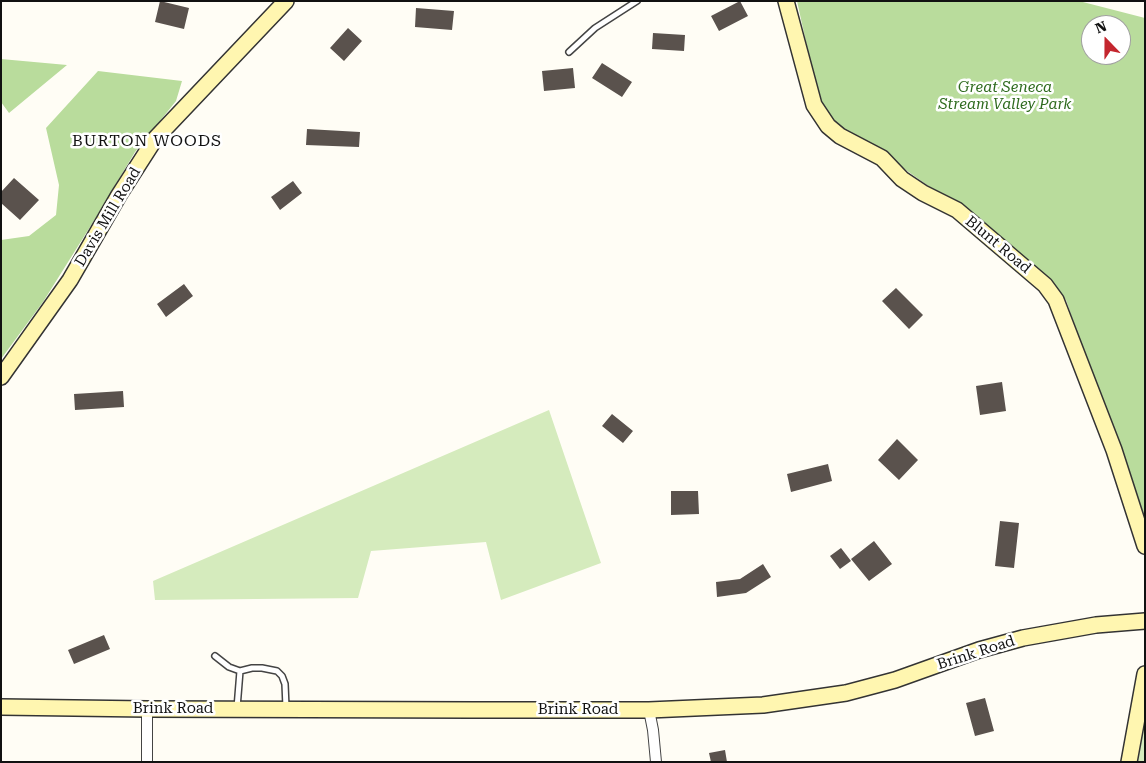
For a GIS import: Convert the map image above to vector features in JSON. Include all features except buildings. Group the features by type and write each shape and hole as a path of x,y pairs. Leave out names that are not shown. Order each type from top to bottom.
{"street":[{"name":"Davis Mill Road","path":"1,377 70,280 155,139 286,1"},
{"name":"Blunt Road","path":"786,1 814,105 828,126 840,136 882,158 902,179 923,193 957,210 1045,285 1056,300 1114,450 1145,546"},
{"name":"Brink Road","path":"1,707 147,710 649,710 763,705 846,693 895,680 979,650 1023,638 1096,625 1145,621"},
{"path":"1129,762 1145,674"},
{"path":"147,710 147,762"},
{"path":"649,710 654,730 656,762"}],"lane":[{"path":"568,52 596,28 637,1"},
{"path":"215,656 229,667 240,671 262,668 277,671 282,676 285,684 286,710"},
{"path":"237,710 240,671"}],"green space":[{"name":"Great Seneca Stream Valley Park","path":"797,1 1079,1 1145,18 1145,529 1066,300 1009,243 903,168 837,125 819,101"},
{"path":"1,59 67,65 9,113 1,102"},
{"path":"98,71 182,81 176,101 135,152 43,302 1,359 1,240 29,236 56,215 59,185 46,128"},
{"path":"549,410 601,563 501,600 486,542 371,551 358,598 155,600 153,581"},
{"path":"1145,714 1145,762 1136,762"}],"district":[{"name":"BURTON WOODS","path":"147,141"}]}
